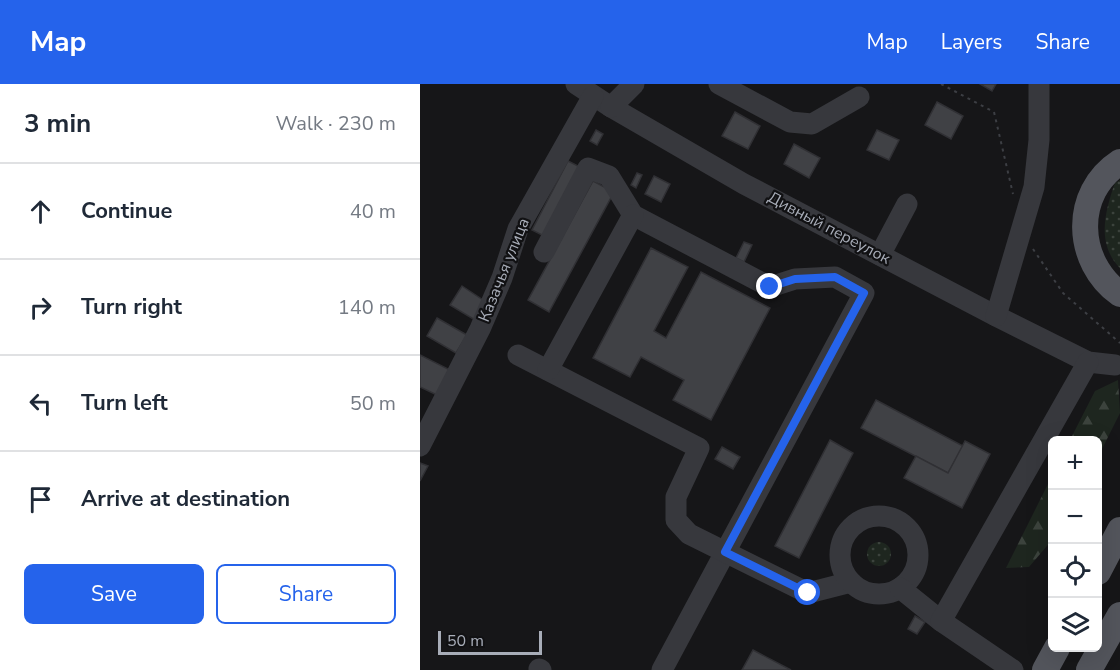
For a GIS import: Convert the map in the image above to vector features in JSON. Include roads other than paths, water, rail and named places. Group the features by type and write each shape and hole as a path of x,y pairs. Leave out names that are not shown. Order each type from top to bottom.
{"main road":[{"path":"1120,162 1097,186 1085,212 1084,235 1103,281 1120,294"},
{"path":"1102,564 1120,530"},
{"path":"1089,670 1120,615"},
{"path":"1045,670 1055,652"}],"street":[{"path":"611,108 634,84"},
{"path":"719,84 790,122 812,124 859,97"},
{"path":"996,316 1034,187 1039,140 1039,84"},
{"name":"Дивный переулок","path":"584,90 611,108 744,184 1088,362"},
{"name":"Казачья улица","path":"420,446 480,329 502,278 518,229 584,90"},
{"path":"544,252 588,168 609,177 633,215 770,287 795,279 835,277 864,293 662,670"},
{"path":"880,255 908,204"},
{"path":"548,370 633,215"},
{"path":"518,355 699,448 676,497 676,520 689,534 808,593 851,582"},
{"path":"942,621 1088,362 1115,365"},
{"path":"884,516 897,520 908,528 915,540 918,553 917,567 910,579 900,588 888,593 875,594 862,590 851,582 843,570 840,557 845,537 858,522 870,517 884,516"},
{"path":"900,588 942,621 1013,670"}]}
